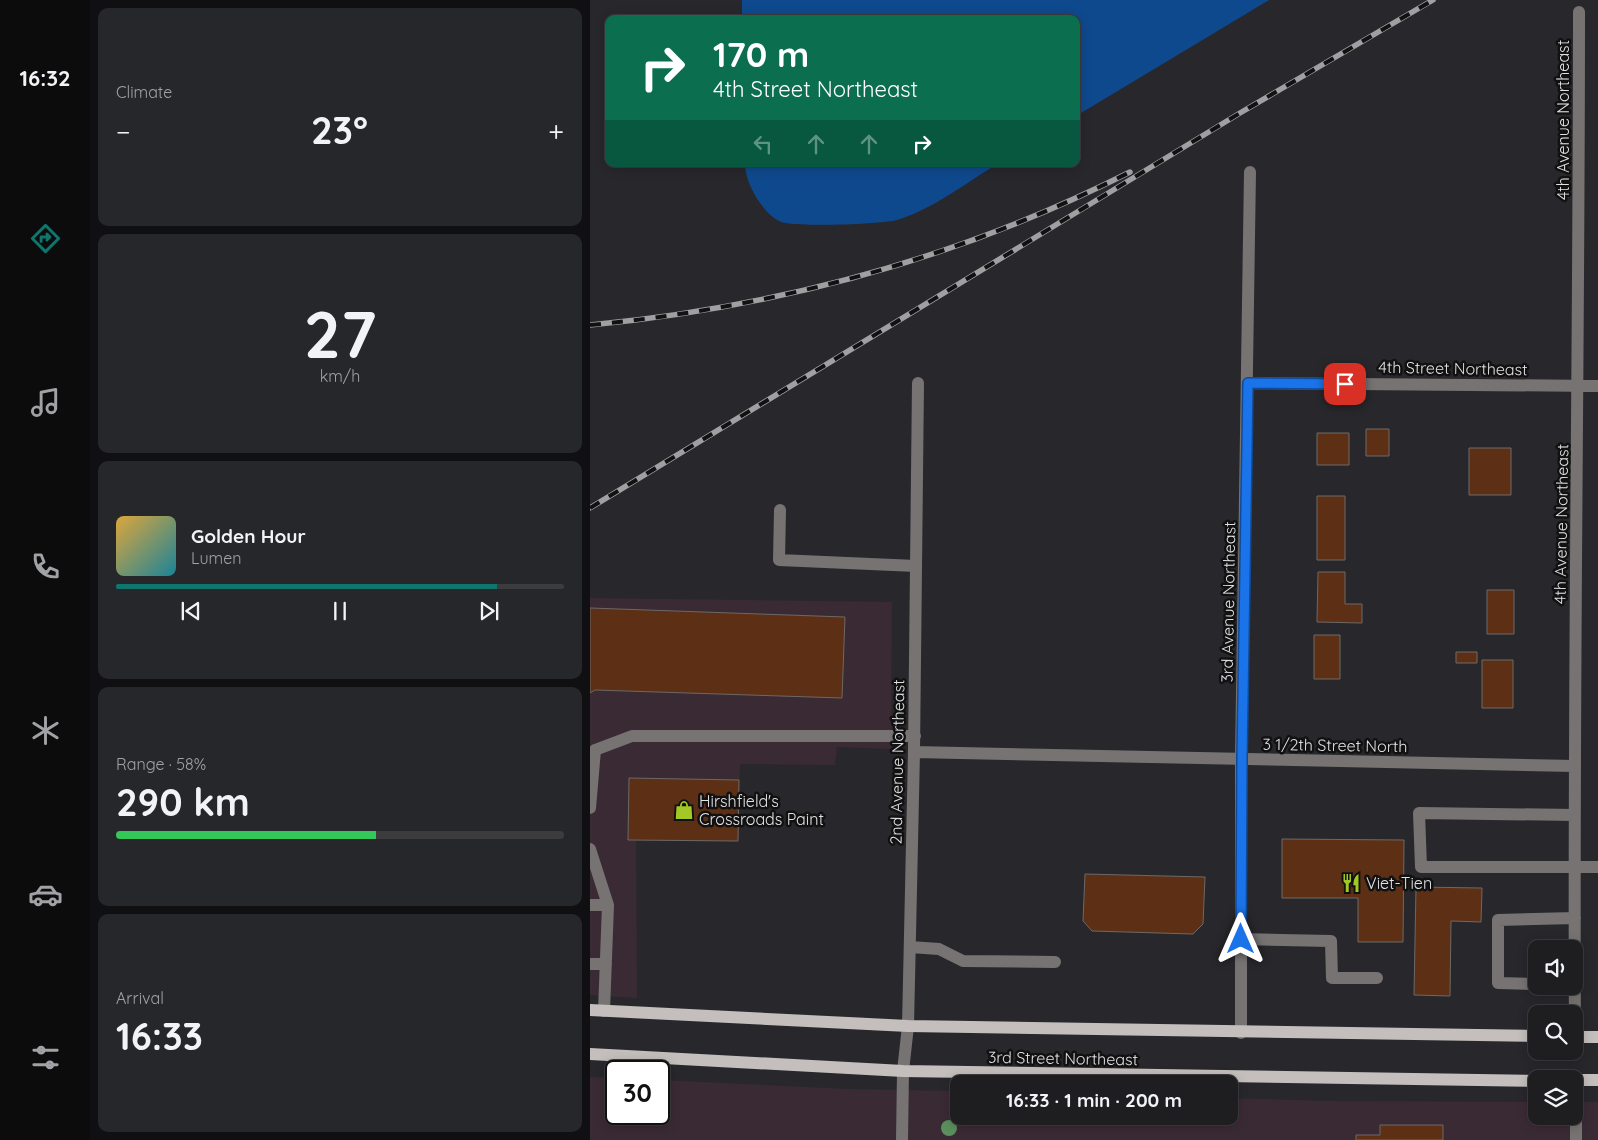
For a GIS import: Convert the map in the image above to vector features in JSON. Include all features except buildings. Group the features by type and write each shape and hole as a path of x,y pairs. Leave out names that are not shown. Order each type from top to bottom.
{"main road":[{"name":"3rd Street Northeast","path":"590,1010 908,1026 1241,1033 1528,1036"},
{"path":"1583,1037 1598,1037"},
{"name":"3rd Street Northeast","path":"590,1054 903,1071 1528,1081"},
{"path":"1583,1080 1598,1080"}],"street":[{"name":"4th Avenue Northeast","path":"1575,940 1574,766 1579,386 1579,12"},
{"name":"3rd Avenue Northeast","path":"1241,1033 1242,759 1250,172"},
{"name":"2nd Avenue Northeast","path":"902,1140 903,1071 908,1026 915,736 918,383"},
{"name":"4th Street Northeast","path":"1248,383 1598,386"},
{"path":"780,510 779,560 916,566"},
{"path":"590,808 593,753 632,736 915,736"},
{"name":"3 1/2th Street North","path":"914,752 1574,766"},
{"path":"1574,814 1419,814 1420,867 1598,867"},
{"path":"590,849 608,905 604,1011"},
{"path":"590,905 608,905"},
{"path":"1528,984 1498,984 1498,920 1575,918"},
{"path":"1241,939 1331,941 1332,978 1378,978"},
{"path":"910,947 939,949 963,961 1055,962"},
{"path":"590,964 606,964"},
{"path":"1576,1125 1576,1140"}],"shaded area":[{"path":"590,598 892,602 891,749 837,747 835,765 740,764 738,841 636,840 637,998 590,995"},
{"path":"590,1077 605,1078 605,1125 670,1125 670,1081 848,1089 950,1091 950,1125 1238,1125 1238,1098 1326,1101 1528,1102 1528,1125 1583,1125 1583,1102 1598,1102 1598,1140 590,1140"}],"water":[{"path":"742,0 1269,0 1080,114 1080,15 742,15"},
{"path":"745,167 992,167 949,195 897,220 818,225 787,223 773,217 761,204 751,188"}],"railway":[{"path":"590,508 1240,113 1433,0"},
{"path":"590,325 730,306 867,274 1000,230 1066,203 1130,172"}],"place":[{"name":"Hirshfield's Crossroads Paint","path":"684,810"},
{"name":"Viet-Tien","path":"1351,883"}],"route":[{"path":"1241,939 1248,383 1345,384"}]}
